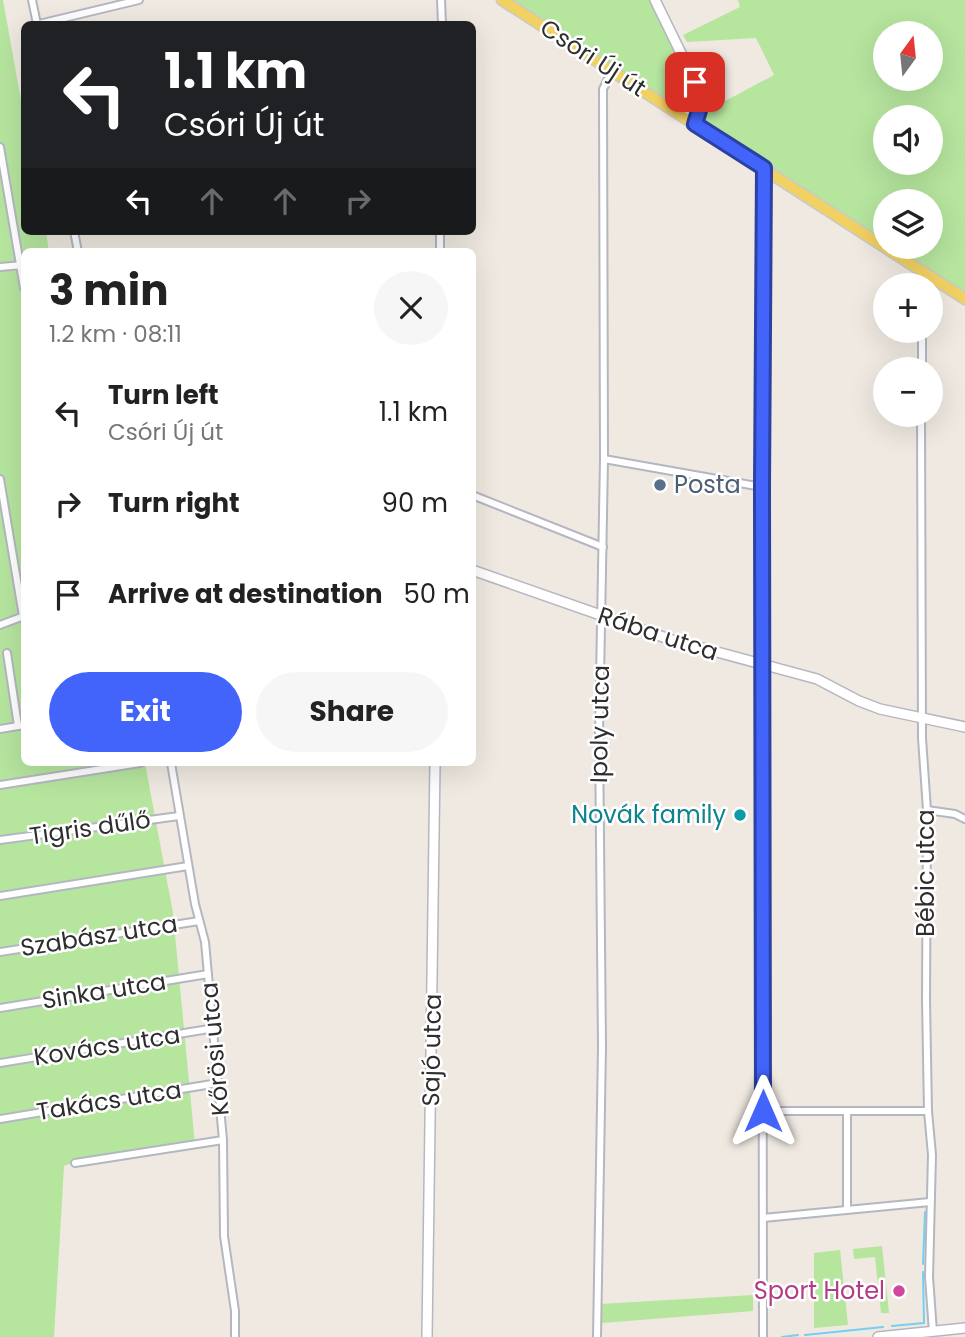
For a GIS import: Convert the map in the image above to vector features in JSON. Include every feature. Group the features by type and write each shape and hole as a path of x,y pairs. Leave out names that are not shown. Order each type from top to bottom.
{"main road":[{"name":"Csóri Új út","path":"502,0 965,299"}],"street":[{"path":"32,0 37,21"},
{"path":"51,21 139,0"},
{"path":"441,0 442,21"},
{"path":"655,0 695,82 701,111 695,124"},
{"name":"Ipoly utca","path":"597,1337 602,1057 599,736 604,459 603,89 612,71"},
{"path":"685,118 698,92"},
{"path":"0,147 21,255"},
{"path":"763,1337 761,666 764,168"},
{"path":"0,267 21,265"},
{"name":"Bébic utca","path":"921,427 922,718 927,810 928,1111 932,1155 929,1299 933,1332"},
{"path":"604,459 762,487"},
{"path":"0,479 21,599"},
{"path":"476,497 603,547"},
{"name":"Rába utca","path":"476,571 700,649 817,679 869,705 965,727"},
{"path":"0,625 21,617"},
{"path":"0,729 21,725 7,653"},
{"path":"0,785 121,766"},
{"name":"Kőrösi utca","path":"171,766 188,866 205,942 215,1028 223,1140 224,1236 235,1311 235,1337"},
{"name":"Sajó utca","path":"427,1337 435,766"},
{"path":"927,810 955,814 965,819"},
{"name":"Tigris dűlő","path":"0,840 179,816"},
{"path":"0,896 188,866"},
{"name":"Szabász utca","path":"0,952 199,920"},
{"name":"Sinka utca","path":"0,1008 208,974"},
{"name":"Kovács utca","path":"0,1063 215,1028"},
{"name":"Takács utca","path":"0,1119 218,1083"},
{"path":"763,1111 928,1111"},
{"path":"847,1111 847,1210"},
{"path":"75,1163 223,1140"},
{"path":"763,1218 930,1202"},
{"path":"878,1337 965,1328"}],"green space":[{"path":"0,0 3,0 21,100 21,235 47,235 48,248 21,248 21,766 146,766 173,913 195,1145 75,1162 64,1166 54,1337 0,1337"},
{"path":"502,0 655,0 698,92 685,118"},
{"path":"738,0 965,0 965,299 943,285 943,273 925,273 903,259 943,259 943,189 873,189 873,239 695,124 716,106 774,75 756,38 687,42 683,35 740,7"},
{"path":"882,1246 889,1313 881,1313 875,1257 854,1259 853,1249"},
{"path":"840,1250 848,1325 814,1328 814,1253"},
{"path":"753,1295 753,1311 602,1323 601,1304"}],"waterway":[{"path":"923,1264 925,1212"},
{"path":"892,1326 924,1323 923,1272"},
{"path":"805,1335 883,1327"},
{"path":"782,1337 798,1335"}],"place":[{"name":"Posta","path":"660,485"},
{"name":"Novák family","path":"740,815"},
{"name":"Sport Hotel","path":"899,1291"}],"route":[{"path":"695,82 701,111 695,124 764,168 761,666 763,1111"}]}
